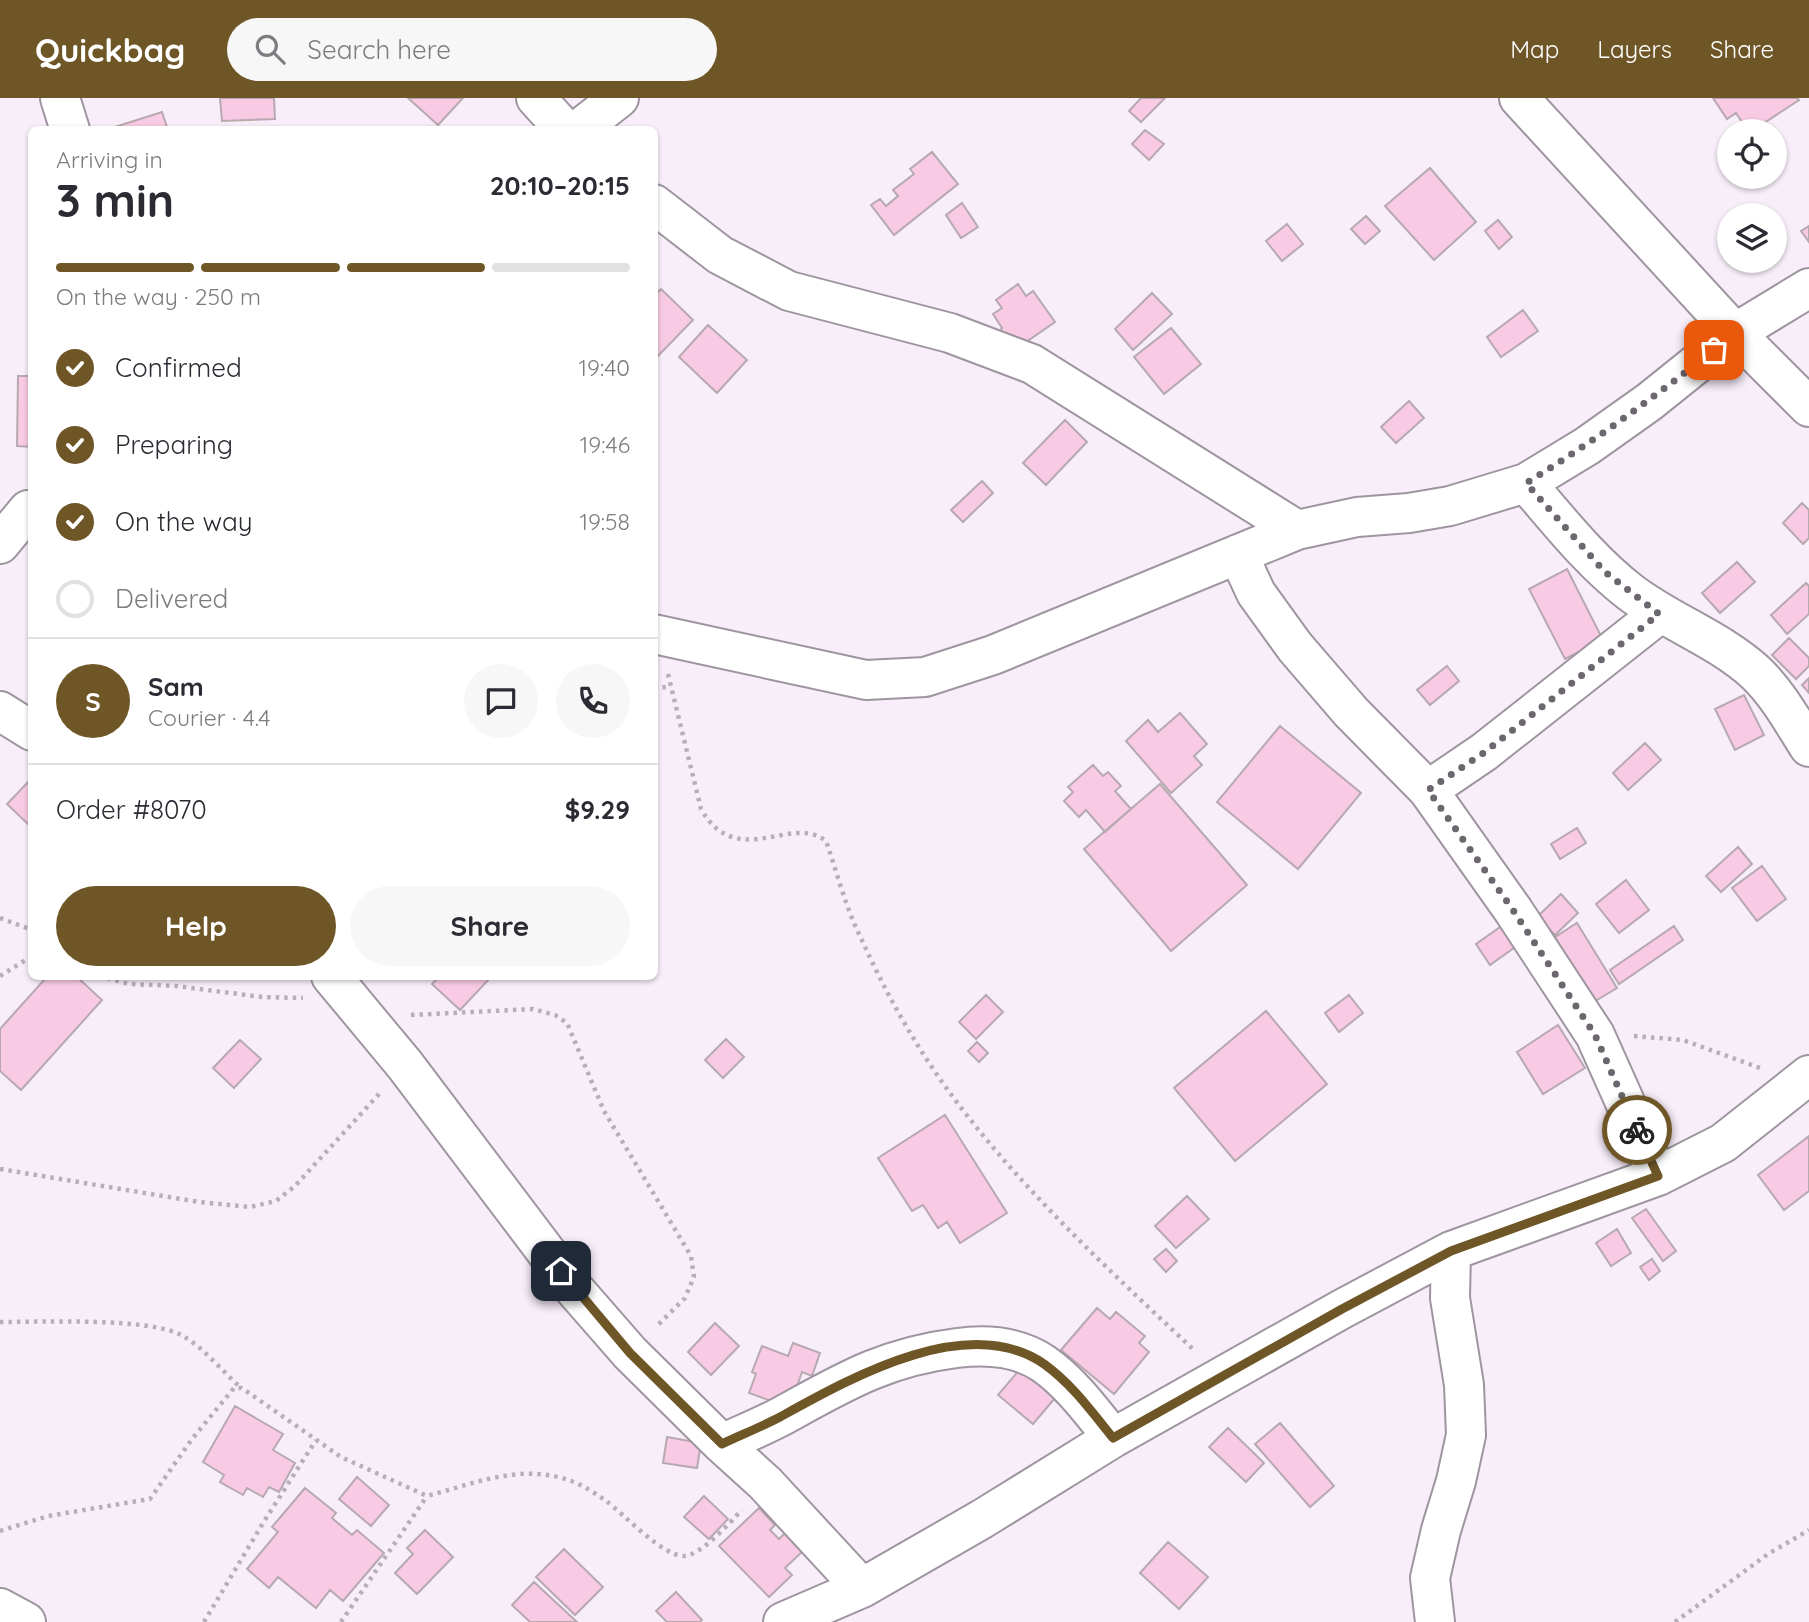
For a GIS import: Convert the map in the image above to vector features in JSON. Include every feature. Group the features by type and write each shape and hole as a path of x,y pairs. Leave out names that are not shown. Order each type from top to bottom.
{"street":[{"path":"61,98 69,126"},
{"path":"536,98 561,126"},
{"path":"583,126 619,98"},
{"path":"1519,98 1735,333 1809,407"},
{"path":"658,207 720,255 789,291 950,333 1032,364 1297,530"},
{"path":"658,634 866,680 925,677 993,655 1297,530 1357,517 1409,513 1450,506 1526,483 1587,446 1639,409 1735,333 1809,288"},
{"path":"1526,483 1605,572 1659,614 1725,649 1756,673 1779,699 1809,747"},
{"path":"0,544 20,509"},
{"path":"1238,554 1256,593 1295,648 1351,712 1428,790 1513,910 1595,1035 1658,1176"},
{"path":"1428,790 1485,752 1659,614"},
{"path":"0,711 28,728"},
{"path":"350,999 405,1065 575,1290 630,1353 765,1483 862,1588"},
{"path":"783,1622 862,1588 1113,1438 1451,1251 1658,1176 1723,1143 1806,1082"},
{"path":"1435,1622 1430,1578 1466,1435 1464,1385 1450,1298 1451,1251"},
{"path":"722,1444 777,1418 842,1382 887,1362 928,1351 970,1346 1008,1347 1042,1363 1074,1390 1113,1438"},
{"path":"0,1608 26,1622"}],"path":[{"path":"658,634 701,809 710,825 722,834 746,839 811,833 826,841 858,932 876,970 913,1037 956,1101 1020,1179 1086,1248 1222,1377"},
{"path":"658,688 671,686"},
{"path":"0,918 28,928"},
{"path":"0,976 28,958"},
{"path":"114,980 129,984 176,986 262,997 350,999 410,1015 533,1009 555,1015 568,1023 604,1111 691,1255 694,1277 685,1298 630,1353"},
{"path":"1595,1035 1683,1040 1806,1082"},
{"path":"0,1169 199,1202 250,1207 275,1201 295,1186 405,1065"},
{"path":"0,1322 93,1323 167,1328 185,1337 241,1388 341,1457 427,1496"},
{"path":"0,1531 48,1516 150,1499 223,1400 234,1388 241,1388"},
{"path":"204,1622 316,1440"},
{"path":"341,1622 427,1496 500,1476 556,1476 582,1485 670,1553 685,1556 698,1550 723,1530 765,1483"},
{"path":"1675,1622 1768,1554 1809,1530"}],"building":[{"path":"220,98 274,98 275,119 222,121"},
{"path":"408,98 463,98 438,125"},
{"path":"1141,98 1165,98 1141,122 1129,111"},
{"path":"1713,98 1799,100 1770,119 1740,119 1736,113 1727,119"},
{"path":"162,112 167,126 118,126"},
{"path":"1145,130 1164,144 1149,160 1132,144"},
{"path":"932,152 958,184 894,235 871,205 880,199 886,206 898,196 893,190 914,174 910,169"},
{"path":"1430,168 1476,222 1434,260 1385,206"},
{"path":"962,203 978,227 961,238 946,215"},
{"path":"1366,216 1380,231 1365,244 1351,229"},
{"path":"1498,220 1512,237 1499,249 1485,231"},
{"path":"1287,224 1303,244 1282,261 1266,241"},
{"path":"1809,226 1809,242 1801,231"},
{"path":"1018,284 1026,296 1033,291 1055,322 1013,351 993,314 1002,308 996,300"},
{"path":"661,289 693,320 658,356 658,292"},
{"path":"1152,293 1172,314 1133,350 1115,329"},
{"path":"1523,310 1538,331 1501,357 1487,337"},
{"path":"708,325 747,360 717,393 679,357"},
{"path":"1171,328 1201,364 1164,394 1134,357"},
{"path":"18,376 28,376 28,447 17,446"},
{"path":"1409,401 1424,418 1396,443 1381,427"},
{"path":"1065,420 1087,442 1046,485 1023,463"},
{"path":"982,481 993,493 963,522 951,510"},
{"path":"1802,503 1809,510 1809,538 1803,544 1783,523"},
{"path":"1737,562 1755,582 1720,613 1702,593"},
{"path":"1567,569 1603,640 1565,659 1529,589"},
{"path":"1806,583 1809,586 1809,614 1787,634 1771,615"},
{"path":"1789,638 1809,658 1809,666 1796,679 1772,655"},
{"path":"1447,666 1459,681 1430,705 1417,690"},
{"path":"1809,678 1809,693 1802,685"},
{"path":"1744,695 1764,735 1735,750 1715,709"},
{"path":"1180,713 1207,744 1194,756 1202,765 1171,793 1126,741 1148,720 1158,732"},
{"path":"1280,726 1361,793 1298,869 1217,802"},
{"path":"1645,743 1661,760 1628,790 1613,773"},
{"path":"1093,765 1103,776 1108,772 1121,786 1115,791 1131,809 1105,832 1086,810 1079,817 1064,801 1073,792 1068,787"},
{"path":"28,782 28,824 7,804"},
{"path":"1160,784 1247,885 1171,951 1084,849"},
{"path":"1577,828 1586,843 1560,859 1551,844"},
{"path":"1738,847 1752,864 1721,892 1706,876"},
{"path":"1762,866 1786,899 1757,921 1732,888"},
{"path":"1626,880 1649,910 1619,933 1596,904"},
{"path":"1561,894 1578,913 1555,935 1537,917"},
{"path":"1577,923 1617,988 1592,1003 1552,939"},
{"path":"1503,925 1518,945 1490,965 1476,944"},
{"path":"1674,926 1683,940 1619,984 1610,970"},
{"path":"44,980 80,980 102,1000 21,1090 0,1071 0,1029"},
{"path":"436,980 488,980 460,1010 432,984"},
{"path":"986,995 1003,1012 976,1039 959,1022"},
{"path":"1349,995 1363,1013 1339,1032 1325,1013"},
{"path":"1266,1011 1327,1084 1235,1161 1174,1088"},
{"path":"1558,1025 1585,1068 1543,1094 1517,1052"},
{"path":"726,1039 744,1057 723,1078 705,1060"},
{"path":"240,1040 261,1059 234,1088 213,1068"},
{"path":"977,1042 988,1053 979,1062 968,1051"},
{"path":"945,1115 1007,1213 960,1243 947,1222 938,1228 923,1205 912,1211 878,1158"},
{"path":"1809,1136 1809,1191 1784,1210 1758,1175"},
{"path":"1187,1196 1209,1219 1176,1248 1155,1226"},
{"path":"1646,1209 1676,1251 1663,1261 1632,1218"},
{"path":"1617,1229 1631,1253 1611,1266 1596,1243"},
{"path":"1166,1249 1177,1261 1166,1272 1154,1259"},
{"path":"1652,1259 1660,1271 1649,1280 1640,1267"},
{"path":"1097,1308 1110,1319 1116,1312 1145,1336 1139,1343 1149,1352 1114,1394 1061,1350"},
{"path":"715,1323 739,1346 711,1375 688,1352"},
{"path":"793,1343 820,1353 812,1376 802,1372 796,1389 792,1388 785,1406 749,1393 756,1374 752,1372 762,1346 788,1356"},
{"path":"1021,1368 1055,1398 1033,1424 998,1395"},
{"path":"235,1406 283,1434 273,1450 295,1463 279,1492 269,1487 263,1497 247,1488 243,1495 220,1482 224,1475 203,1462"},
{"path":"1280,1423 1334,1486 1310,1507 1255,1444"},
{"path":"1228,1428 1264,1463 1246,1482 1209,1447"},
{"path":"667,1437 701,1443 697,1468 663,1463"},
{"path":"357,1477 389,1505 371,1526 339,1499"},
{"path":"305,1488 336,1513 332,1518 352,1535 357,1530 384,1553 343,1601 330,1590 316,1608 278,1577 269,1588 247,1569 278,1532 272,1527"},
{"path":"704,1496 728,1519 709,1539 684,1517"},
{"path":"759,1508 775,1525 770,1530 779,1539 788,1530 805,1549 785,1568 792,1575 769,1597 719,1546"},
{"path":"425,1530 453,1557 417,1594 395,1573 413,1554 407,1548"},
{"path":"1168,1542 1208,1577 1179,1609 1140,1573"},
{"path":"564,1549 603,1587 575,1615 536,1577"},
{"path":"534,1582 577,1622 530,1622 512,1605"},
{"path":"676,1592 702,1620 700,1622 667,1622 656,1611"}],"way so far":[{"path":"1637,1130 1595,1035 1513,910 1428,790 1485,752 1659,614 1605,572 1526,483 1587,446 1649,402 1714,350"}],"route":[{"path":"561,1271 630,1353 722,1444 777,1418 842,1382 887,1362 928,1351 970,1346 1008,1347 1042,1363 1074,1390 1113,1438 1451,1251 1658,1176 1637,1130"}]}
